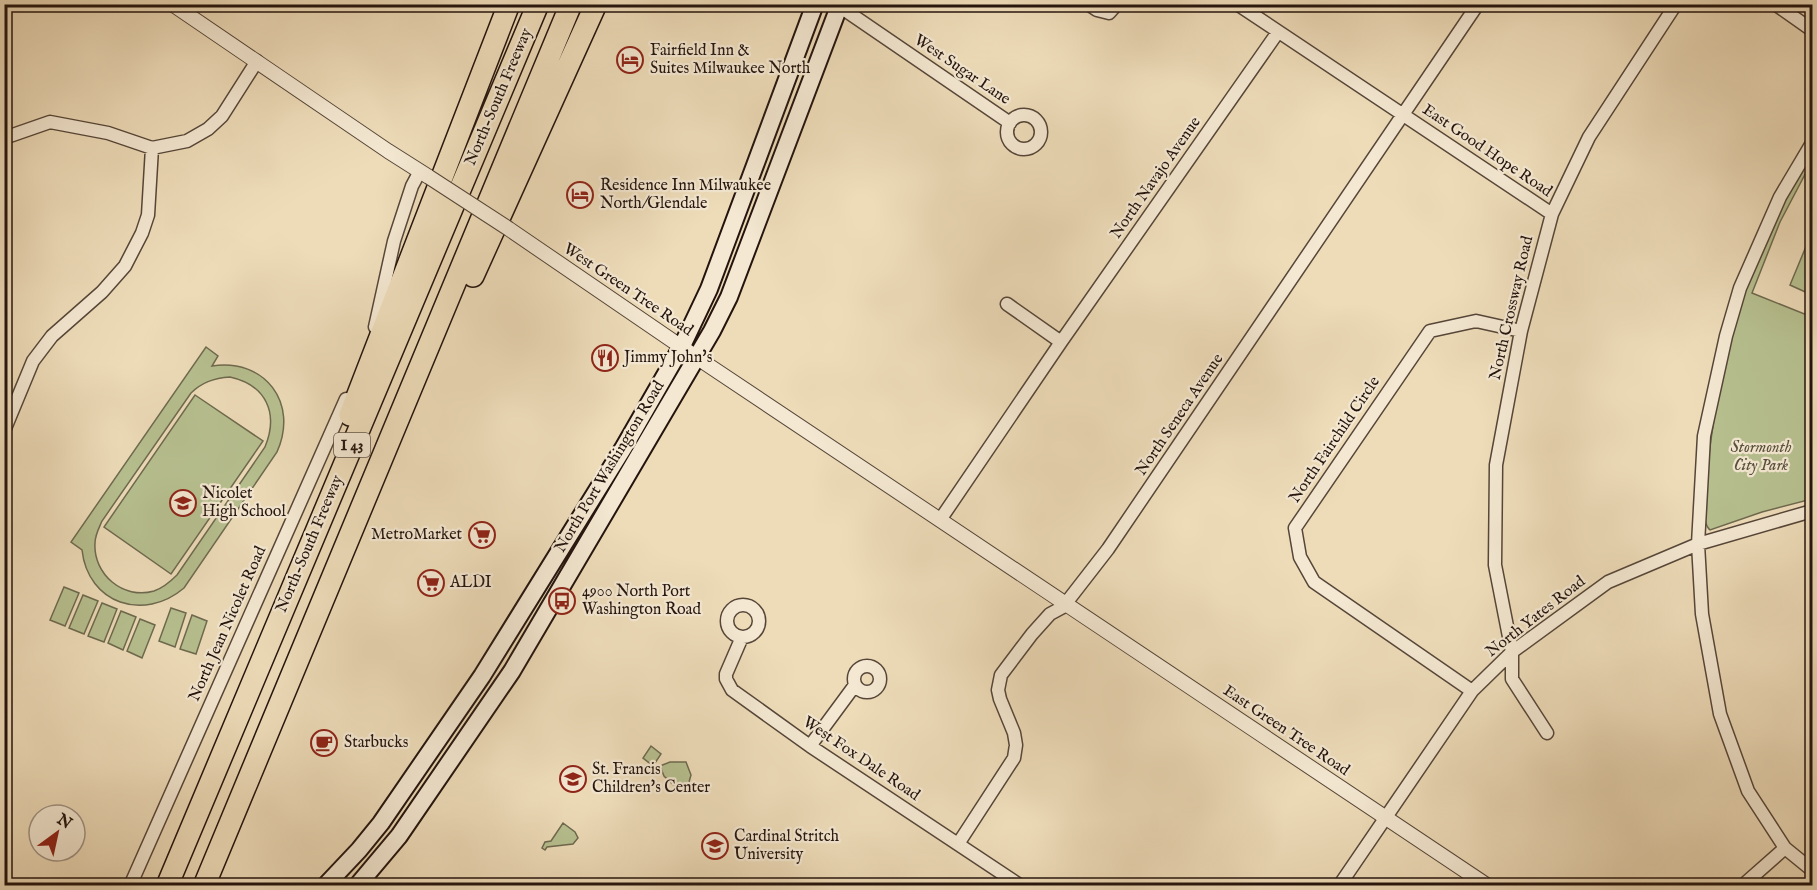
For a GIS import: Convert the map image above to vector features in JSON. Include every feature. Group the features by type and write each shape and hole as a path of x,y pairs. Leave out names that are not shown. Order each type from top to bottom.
{"highway":[{"path":"330,496 334,459 509,4"},
{"name":"North-South Freeway","path":"167,885 538,4"},
{"name":"North-South Freeway","path":"204,885 571,4"},
{"path":"379,465 407,420 596,4"}],"main road":[{"name":"North Port Washington Road","path":"325,885 374,833 482,676 624,447 682,346 709,289 815,4"},
{"name":"North Port Washington Road","path":"357,885 399,836 512,671 697,357 729,297 838,5"},
{"path":"791,69 811,80"},
{"path":"709,289 729,297"}],"street":[{"name":"West Green Tree Road","path":"172,4 1065,604"},
{"path":"1088,4 1104,13 1109,13 1117,4"},
{"name":"East Good Hope Road","path":"1237,4 1552,214"},
{"name":"North Seneca Avenue","path":"958,844 1014,758 1016,745 1014,733 998,690 1006,665 1044,619 1065,604 1108,549 1478,4"},
{"name":"North Crossway Road","path":"1547,733 1512,679 1512,652 1496,565 1496,465 1521,331 1552,214 1589,137 1676,4"},
{"path":"1775,4 1812,30"},
{"name":"West Sugar Lane","path":"838,5 1010,123"},
{"name":"North Navajo Avenue","path":"940,520 1061,342 1278,32"},
{"path":"4,138 50,122 108,134 152,148 187,141 207,129 222,116 257,62"},
{"path":"1812,143 1780,197 1740,288 1726,336 1704,436 1698,544 1702,614 1720,714 1748,791 1785,848 1812,870"},
{"path":"4,431 33,361 52,336 102,292 125,266 148,215 152,148"},
{"name":"North Jean Nicolet Road","path":"130,885 359,369 379,313 397,231 412,186 425,174"},
{"path":"1007,304 1061,342"},
{"name":"North Fairchild Circle","path":"1472,691 1314,582 1300,557 1295,528 1430,330 1476,321 1521,331"},
{"name":"North Yates Road","path":"1339,885 1472,691 1512,652 1608,582 1698,544 1812,511"},
{"name":"East Green Tree Road","path":"1065,604 1488,885"},
{"name":"West Fox Dale Road","path":"742,637 728,666 726,680 736,695 1021,885"},
{"path":"810,746 855,685"},
{"path":"1742,885 1785,848"}],"green space":[{"name":"Stormonth City Park","path":"1812,152 1812,161 1780,222 1752,293 1812,317 1812,499 1762,512 1710,530 1704,512 1705,486 1716,407 1730,341 1749,277 1762,245 1776,215"},
{"path":"1812,232 1812,295 1790,285"},
{"path":"206,347 218,356 212,366 231,365 248,369 262,377 273,388 280,401 284,417 283,434 277,452 184,588 152,604 136,605 120,602 106,595 95,584 86,569 82,550 71,542","holes":["230,377 242,381 261,394 270,412 269,435 265,447 177,575 154,591 142,593 121,588 112,582 99,565 95,543 102,521 191,393 204,383 219,378"]},
{"path":"195,395 263,441 171,574 104,527"},
{"path":"64,587 79,593 65,626 50,620"},
{"path":"83,595 98,601 84,634 69,628"},
{"path":"102,603 117,609 104,642 88,636"},
{"path":"171,608 186,613 175,647 159,641"},
{"path":"121,611 136,617 123,650 108,643"},
{"path":"192,615 207,621 196,654 180,649"},
{"path":"140,619 155,625 142,658 127,651"},
{"path":"651,746 661,754 653,766 643,758"},
{"path":"670,762 686,762 691,775 687,789 681,792 664,776 660,766"},
{"path":"563,823 575,832 578,838 573,844 547,847 545,850 542,848 545,842 551,841"}],"place":[{"name":"Fairfield Inn & Suites Milwaukee North","path":"630,60"},
{"name":"Residence Inn Milwaukee North/Glendale","path":"580,195"},
{"name":"Jimmy John's","path":"605,358"},
{"name":"Nicolet High School","path":"183,503"},
{"name":"MetroMarket","path":"482,535"},
{"name":"ALDI","path":"431,583"},
{"name":"4900 North Port Washington Road","path":"562,601"},
{"name":"Starbucks","path":"324,743"},
{"name":"St. Francis Children's Center","path":"573,779"},
{"name":"Cardinal Stritch University","path":"715,846"}]}
